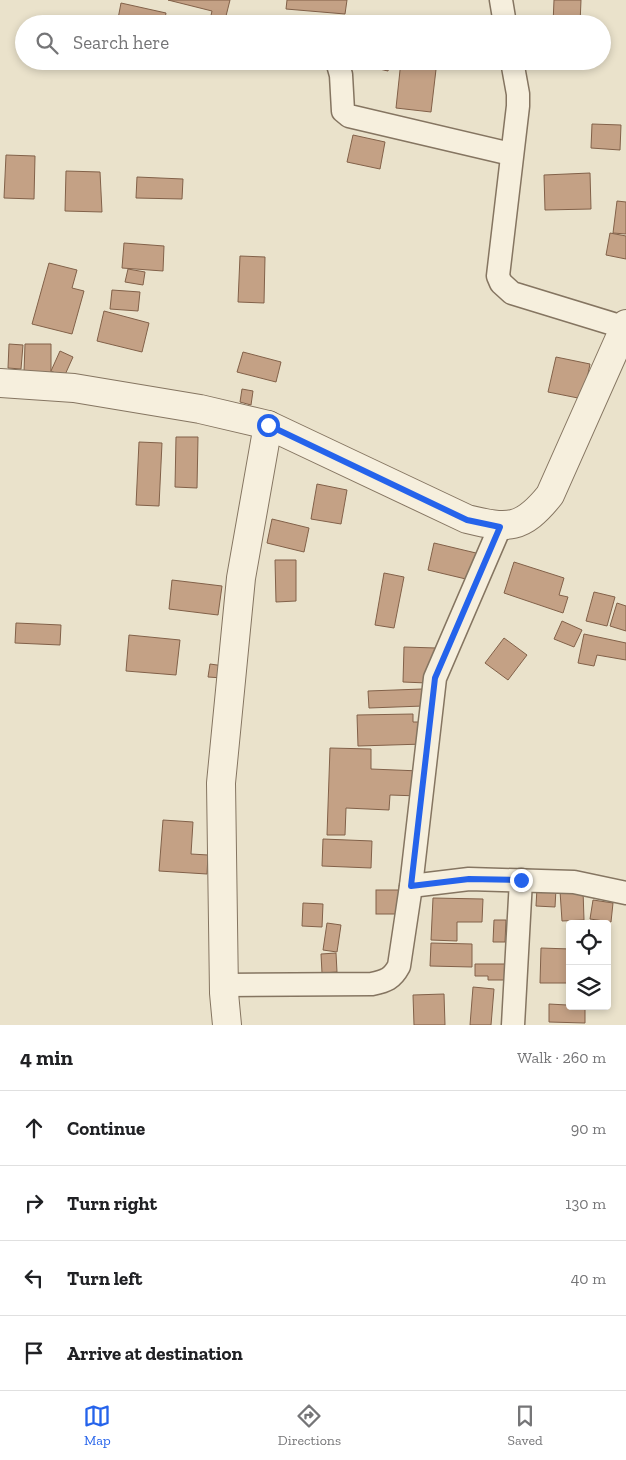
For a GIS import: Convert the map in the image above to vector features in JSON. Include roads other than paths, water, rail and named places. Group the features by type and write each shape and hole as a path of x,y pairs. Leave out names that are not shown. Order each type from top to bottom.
{"street":[{"path":"501,0 504,15"},
{"path":"339,70 343,111 349,116 511,154"},
{"path":"0,383 74,388 200,408 268,425 467,520 500,527 529,518 550,496 624,325 512,293 501,282 497,269 518,94 514,70"},
{"path":"226,1025 220,783 241,578 268,425"},
{"path":"224,985 372,984 386,981 393,977 399,966 411,886 435,678 500,527"},
{"path":"411,886 469,879 521,880 574,882 626,893"},
{"path":"514,1025 521,880"}]}
